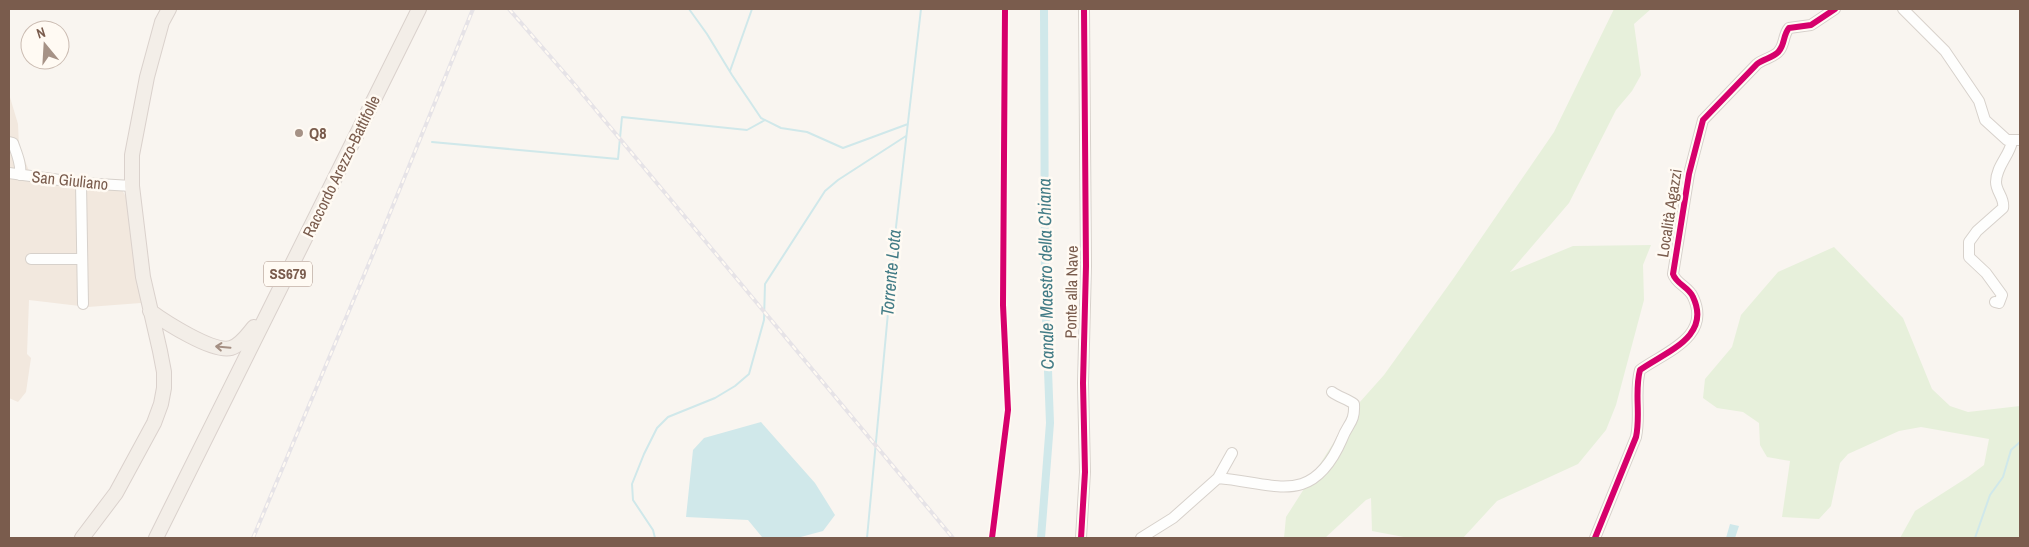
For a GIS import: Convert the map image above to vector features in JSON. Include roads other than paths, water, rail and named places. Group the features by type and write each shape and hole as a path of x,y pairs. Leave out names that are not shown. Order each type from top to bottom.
{"main road":[{"path":"82,538 116,493 154,423 161,404 164,388 164,372 143,277 132,186 132,155 153,52 169,9"},
{"name":"Raccordo Arezzo-Battifolle","path":"156,538 419,9"},
{"path":"150,311 164,321 213,346 224,349 234,348 244,340 271,307"}],"street":[{"name":"Ponte alla Nave","path":"1081,538 1085,472 1083,383 1086,266 1084,9"},
{"name":"Località Agazzi","path":"1595,538 1636,437 1639,424 1637,388 1640,370 1681,344 1692,334 1697,320 1697,310 1692,293 1674,278 1673,274 1687,182 1703,120 1757,64 1779,52 1785,32 1789,28 1811,25 1835,9"},
{"path":"1904,9 1945,51 1979,101 1985,120 2007,140 2016,141 2000,168 1996,182 2004,208 1977,231 1969,242 1969,258 1986,273 2002,295 1999,303 1995,302"},
{"path":"9,142 13,143 21,171 20,175"},
{"name":"San Giuliano","path":"9,173 80,183 132,186"},
{"path":"80,183 83,304"},
{"path":"31,260 82,259"},
{"path":"1218,478 1278,488 1303,484 1313,479 1335,455 1355,416 1354,404 1348,400 1342,400 1332,392"},
{"path":"1141,538 1173,518 1218,478 1232,453"}],"water":[{"path":"761,422 815,483 835,515 823,531 797,538 762,537 748,520 686,517 693,450 704,438"},
{"path":"1730,524 1739,526 1735,538 1726,538"}],"waterway":[{"path":"689,9 761,118 781,128 807,132 843,148 908,124"},
{"path":"730,71 752,9"},
{"name":"Torrente Lota","path":"867,538 896,227 921,9"},
{"name":"Canale Maestro della Chiana","path":"1041,538 1050,423 1045,291 1044,9"},
{"path":"432,142 618,159 622,117 747,130 765,120"},
{"path":"655,538 653,530 633,500 632,484 657,428 668,417 715,398 735,386 749,374 764,320 765,284 825,191 838,180 906,136"},
{"path":"1975,538 1990,495 2003,477 2011,450 2020,442"}],"railway":[{"path":"253,538 381,235 473,9"},
{"path":"509,9 575,85 953,538"}],"place":[{"name":"Q8","path":"299,133"}]}
